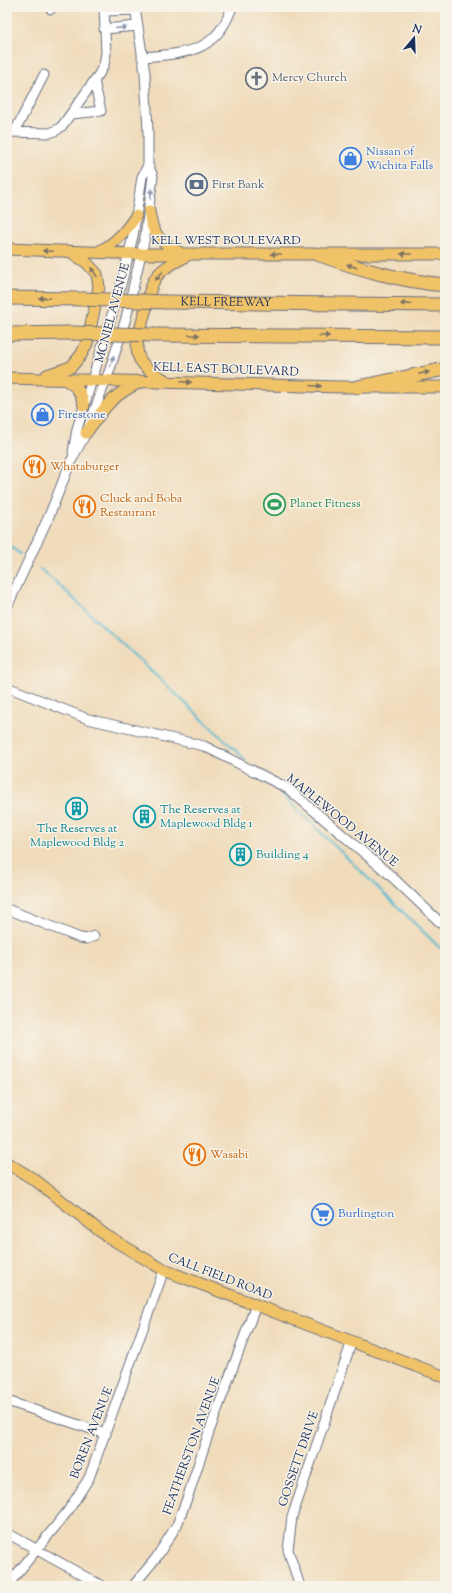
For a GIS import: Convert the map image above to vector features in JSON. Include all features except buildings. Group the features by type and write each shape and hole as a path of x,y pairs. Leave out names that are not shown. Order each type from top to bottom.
{"highway":[{"path":"318,254 365,270 417,282 445,284"},
{"name":"KELL FREEWAY","path":"7,298 166,302 445,304"},
{"path":"7,334 72,333 445,337"},
{"path":"358,387 445,369"}],"main road":[{"path":"149,211 150,223 155,234 163,243 186,254"},
{"path":"98,253 124,234 136,216"},
{"name":"KELL WEST BOULEVARD","path":"7,249 129,254 445,254"},
{"path":"38,378 71,367 82,355 87,343 99,287 96,274 87,263 71,252"},
{"path":"167,381 152,373 144,366 139,360 136,348 155,279 166,267 186,254"},
{"name":"KELL EAST BOULEVARD","path":"7,378 106,379 358,387 445,387"},
{"path":"57,378 72,384 79,390 84,406"},
{"path":"86,433 105,406 122,390 142,380"},
{"name":"CALL FIELD ROAD","path":"7,1164 35,1180 104,1235 164,1270 445,1377"}],"street":[{"path":"142,58 186,53 202,47 218,34 232,7"},
{"path":"44,75 11,132 50,133 62,126 94,81 106,59 104,9 136,9"},
{"name":"MCNIEL AVENUE","path":"7,607 50,516 71,461 86,433 126,318 141,254 149,211 153,176 148,165 148,131 136,9"},
{"path":"104,29 138,26"},
{"path":"71,114 100,111 94,81"},
{"name":"MCNIEL AVENUE","path":"71,461 84,406 129,254 142,177 148,165"},
{"name":"MAPLEWOOD AVENUE","path":"7,687 88,719 204,746 286,788 389,874 445,927"},
{"path":"7,909 80,938 87,939 94,936"},
{"name":"BOREN AVENUE","path":"8,1586 78,1497 90,1478 164,1270"},
{"name":"FEATHERSTON AVENUE","path":"133,1586 156,1558 177,1525 209,1432 256,1305"},
{"name":"GOSSETT DRIVE","path":"300,1586 288,1550 292,1517 352,1341"},
{"path":"7,1401 106,1434"},
{"path":"7,1533 102,1586"}],"waterway":[{"path":"7,544 20,554"},
{"path":"40,569 56,582 246,760"},
{"path":"273,786 440,948"}],"place":[{"name":"Mercy Church","path":"257,78"},
{"name":"Nissan of Wichita Falls","path":"350,159"},
{"name":"First Bank","path":"197,185"},
{"name":"Firestone","path":"42,415"},
{"name":"Whataburger","path":"35,467"},
{"name":"Planet Fitness","path":"274,504"},
{"name":"Cluck and Boba Restaurant","path":"84,506"},
{"name":"The Reserves at Maplewood Bldg 2","path":"77,808"},
{"name":"The Reserves at Maplewood Bldg 1","path":"145,817"},
{"name":"Building 4","path":"241,855"},
{"name":"Wasabi","path":"194,1155"},
{"name":"Burlington","path":"323,1214"}]}
